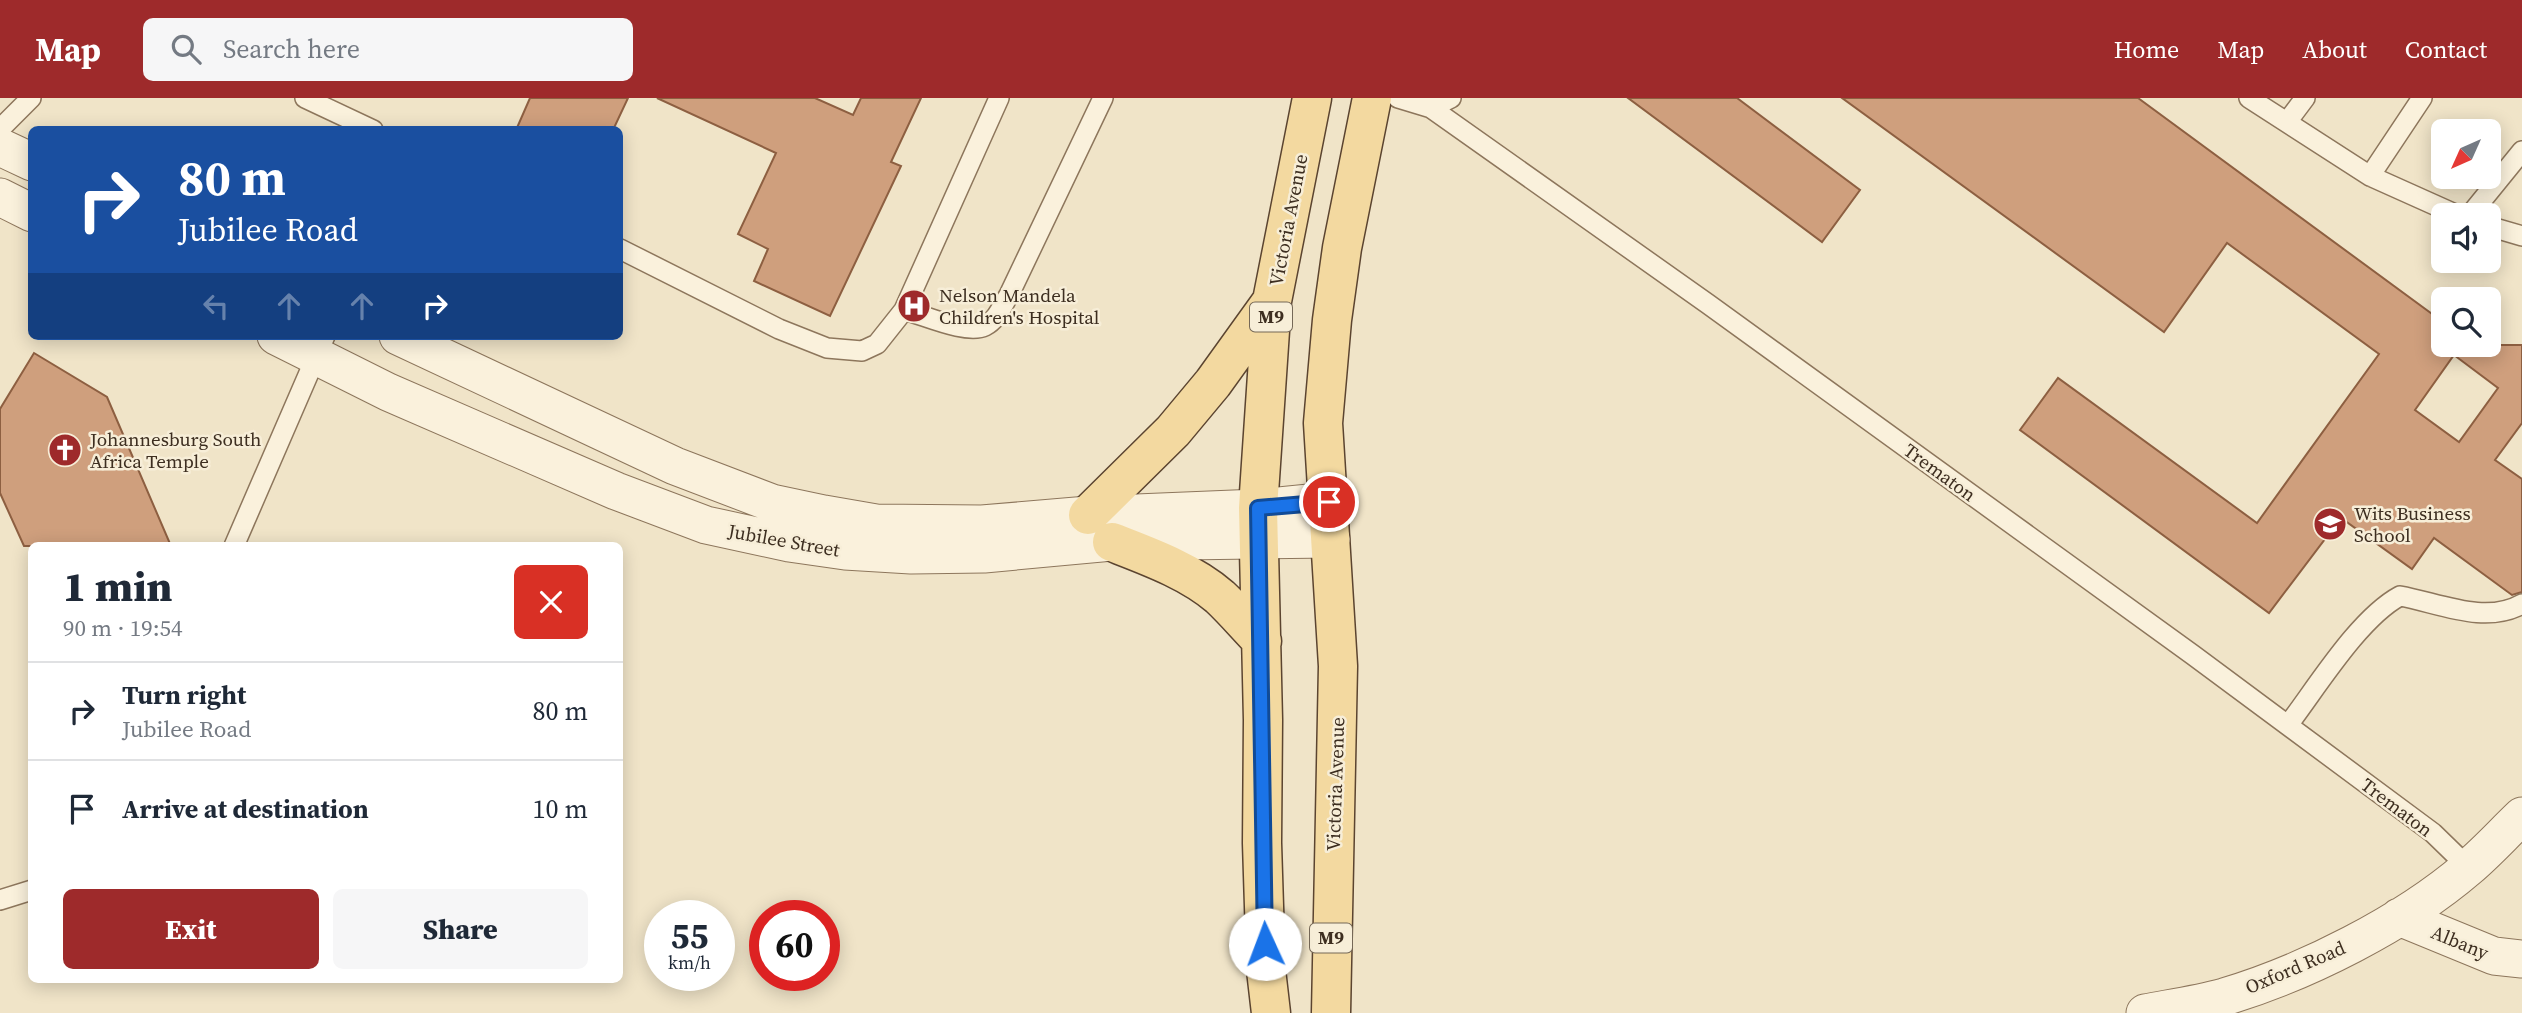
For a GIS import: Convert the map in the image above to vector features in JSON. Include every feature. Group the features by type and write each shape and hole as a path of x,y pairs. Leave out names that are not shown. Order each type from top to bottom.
{"main road":[{"name":"Victoria Avenue","path":"1270,1013 1266,970 1258,523 1272,301 1312,98"},
{"name":"Victoria Avenue","path":"1331,1013 1338,666 1323,423 1332,320 1342,248 1372,98"},
{"path":"1262,641 1219,596 1202,584 1100,528 1172,431 1213,383 1272,301"},
{"path":"1254,1013 1266,970"}],"street":[{"path":"0,147 28,160"},
{"path":"0,197 28,211"},
{"name":"Jubilee Street","path":"294,340 321,346 388,392 616,491 706,525 789,543 845,551 911,555 983,539 1100,528 1330,520"},
{"name":"Jubilee Street","path":"407,340 676,466 772,503 876,523 983,539"},
{"name":"Oxford Road","path":"2145,1013 2223,997 2284,975 2340,950 2432,896 2469,868 2522,816"},
{"name":"Albany","path":"2399,917 2494,956 2522,958"}],"lane":[{"path":"0,129 31,98"},
{"path":"305,98 364,126"},
{"path":"623,250 779,328 827,348 862,351 877,344 904,310 999,98"},
{"path":"904,310 967,329 984,327 996,317 1103,98"},
{"name":"Trematon","path":"1398,98 1431,108 1708,304 2288,725 2433,833 2469,868"},
{"path":"1431,108 1451,98"},
{"path":"2249,98 2371,176 2431,203"},
{"path":"2287,122 2305,98"},
{"path":"2371,176 2421,98"},
{"path":"2480,203 2522,150"},
{"path":"2501,230 2522,236"},
{"path":"236,542 321,346"},
{"path":"2288,725 2382,605 2400,596 2435,602 2470,614 2510,611 2522,604"},
{"path":"0,900 28,891"}],"building":[{"path":"530,98 628,98 615,126 518,126"},
{"path":"657,98 815,98 853,115 861,98 921,98 891,162 901,166 830,316 754,281 768,249 738,234 776,153"},
{"path":"1628,98 1737,98 1860,190 1822,242"},
{"path":"1842,98 2138,98 2431,313 2431,357 2453,357 2415,410 2459,442 2498,388 2457,357 2501,357 2501,345 2522,345 2522,423 2495,460 2522,479 2522,592 2512,595 2434,538 2412,569 2341,518 2269,613 2020,430 2058,378 2257,523 2379,354 2227,243 2164,332"},
{"name":"Johannesburg South Africa Temple","path":"34,353 107,397 169,542 28,542 28,546 24,546 0,493 0,409"}],"place":[{"name":"Nelson Mandela Children's Hospital","path":"914,306"},
{"name":"Johannesburg South Africa Temple","path":"65,450"},
{"name":"Wits Business School","path":"2330,524"}],"route":[{"path":"1265,944 1258,508 1329,502"}]}
